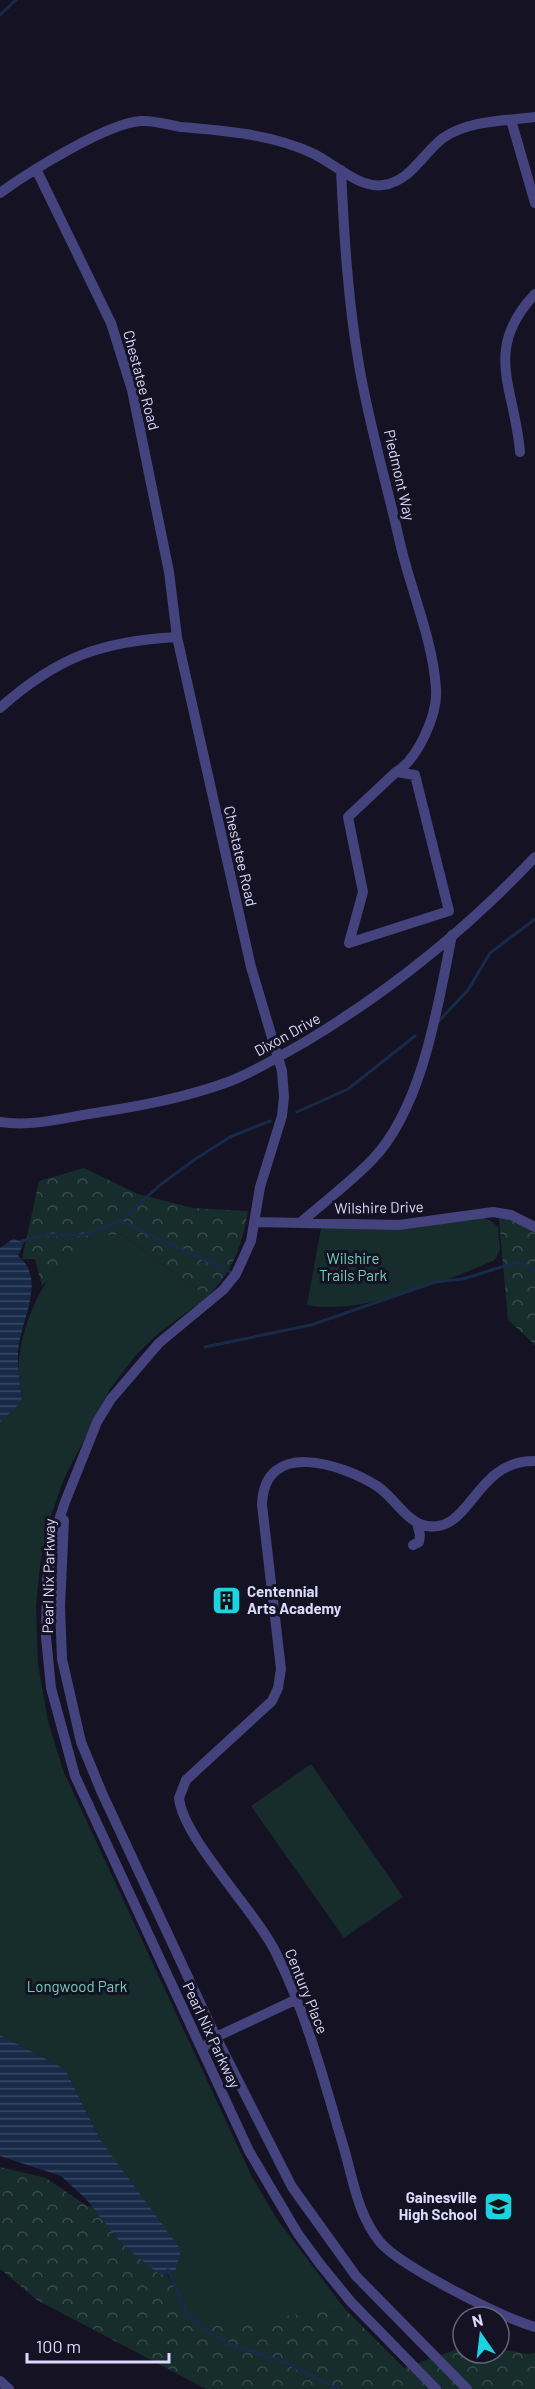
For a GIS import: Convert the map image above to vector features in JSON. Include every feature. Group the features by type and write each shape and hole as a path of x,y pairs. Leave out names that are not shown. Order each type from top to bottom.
{"street":[{"path":"0,193 36,169 101,133 140,121 230,130 313,153 367,183 383,185 410,173 443,138 478,124 535,117"},
{"path":"511,120 535,203"},
{"name":"Chestatee Road","path":"36,169 111,323 129,378 169,572 177,637 251,968 282,1071 284,1107 260,1187 255,1222 246,1254 236,1274 192,1317 159,1343 111,1399 97,1422 65,1502"},
{"name":"Piedmont Way","path":"341,170 345,248 359,364 436,689 435,711 429,729 396,772 348,817 363,892 349,944 449,911 415,775 396,772"},
{"path":"520,452 518,428 508,397 504,358 508,335 520,311 535,294"},
{"path":"0,708 21,689 62,663 102,646 137,639 177,637"},
{"name":"Dixon Drive","path":"0,1122 53,1122 142,1106 230,1081 278,1058 343,1019 402,978 482,911 535,857"},
{"path":"300,1223 374,1158 400,1118 426,1057 452,936"},
{"name":"Wilshire Drive","path":"255,1222 399,1225 494,1212 510,1215 535,1227"},
{"path":"413,1545 419,1542 417,1523 439,1526 450,1522 497,1471 509,1464 535,1461"},
{"name":"Century Place","path":"417,1523 385,1492 350,1472 319,1463 298,1462 288,1463 277,1470 263,1490 262,1505 277,1630 280,1679 272,1701 186,1779 179,1798 191,1830 256,1919 277,1954 297,2000 347,2158 360,2208 380,2242 389,2251 441,2283 520,2323 535,2327"},
{"name":"Pearl Nix Parkway","path":"65,1502 62,1659 73,1713 102,1793 216,2037 273,2151 315,2222 356,2276 467,2389"},
{"name":"Pearl Nix Parkway","path":"65,1502 52,1552 46,1607 49,1671 58,1720 79,1784 249,2151 298,2234 351,2302 436,2389"},
{"path":"202,2049 216,2037 297,2000"},
{"path":"0,2381 9,2389"}],"green space":[{"path":"84,1168 138,1194 193,1208 248,1211 243,1236 235,1258 216,1288 207,1297 122,1234 77,1247 42,1286 35,1259 22,1259 39,1181"},
{"path":"498,1209 535,1221 535,1345 508,1320"},
{"name":"Wilshire Trails Park","path":"481,1217 490,1220 498,1227 500,1250 495,1260 428,1286 376,1301 351,1306 307,1305 321,1228 409,1229"},
{"name":"Longwood Park","path":"122,1234 207,1297 159,1333 136,1355 110,1389 63,1481 48,1525 40,1565 36,1606 38,1664 48,1721 63,1770 252,2177 277,2219 345,2309 205,2325 192,2322 65,2069 0,2035 0,1421 22,1401 18,1369 22,1342 34,1305 55,1270 82,1243 98,1236"},
{"path":"311,1764 403,1897 344,1938 251,1806"},
{"path":"101,2141 186,2312 198,2324 345,2309 404,2368 451,2351 451,2365 511,2365 511,2351 535,2353 535,2389 206,2389 37,2300 0,2269 0,2167 46,2178 87,2206 134,2210"}],"water":[{"path":"13,1239 24,1242 18,1256 31,1275 32,1286 18,1351 22,1401 0,1422 0,1248"},
{"path":"0,2035 65,2069 101,2141 181,2250 175,2272 160,2275 122,2244 86,2199 61,2176 0,2156"}],"waterway":[{"path":"0,15 16,0"},
{"path":"439,1021 468,990 490,953 535,919"},
{"path":"297,1112 348,1089 415,1036"},
{"path":"22,1241 43,1235 84,1235 120,1221 160,1185 194,1160 230,1137 270,1121"},
{"path":"120,1221 233,1273"},
{"path":"205,1347 311,1325 435,1282 463,1279 514,1263 522,1263 535,1270"},
{"path":"168,2270 186,2312 207,2331 232,2345 286,2363 337,2389"}],"place":[{"name":"Centennial Arts Academy","path":"226,1600"},
{"name":"Gainesville High School","path":"498,2206"}]}
